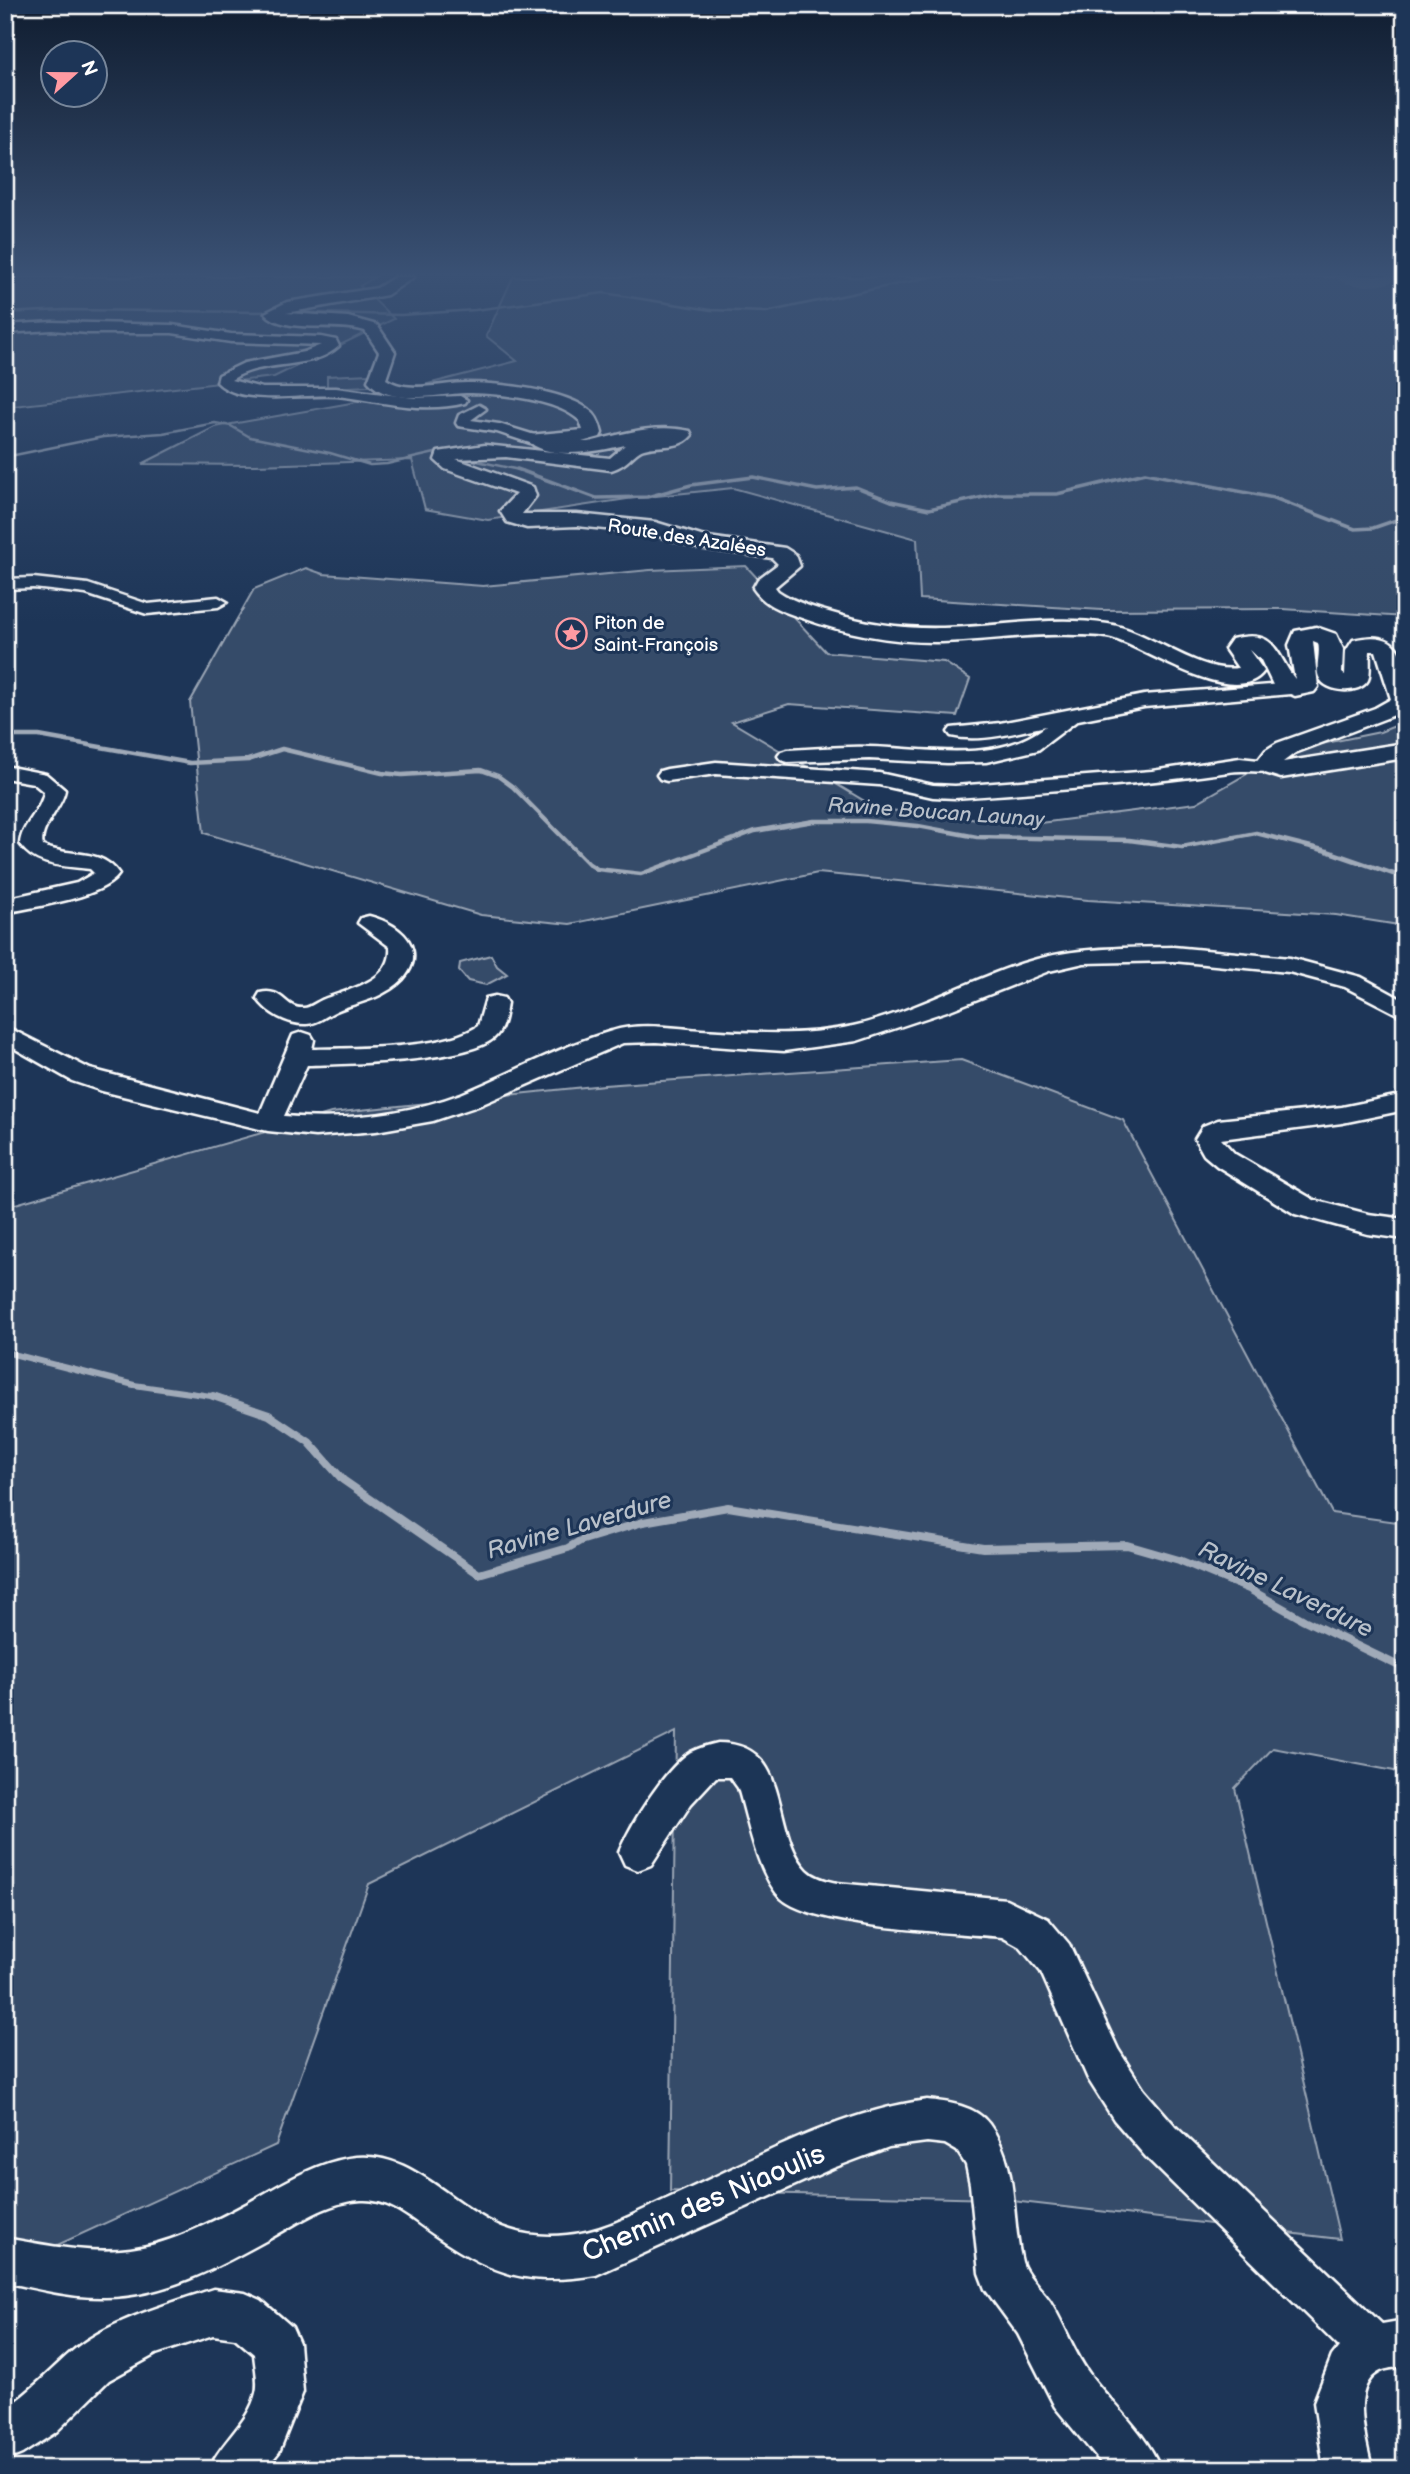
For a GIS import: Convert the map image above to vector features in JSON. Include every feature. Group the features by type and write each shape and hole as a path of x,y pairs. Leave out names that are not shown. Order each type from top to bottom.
{"main road":[{"path":"501,392 553,401 581,412 593,429 593,433 582,437 536,440"},
{"name":"Route des Azalées","path":"536,440 550,445 589,448 640,435 683,435 673,440 635,446 621,461 611,464 522,454 454,456 464,469 526,491 526,496 510,512 511,517 518,520 577,520 655,528 698,542 778,552 789,559 789,566 769,579 764,587 766,591 782,602 836,622 876,632 929,636 1035,627 1102,630 1131,637 1200,671 1228,676 1240,676 1252,671 1237,649 1240,644 1252,643 1264,649 1280,669 1282,682 1295,689"},
{"path":"1295,689 1306,687 1307,682 1300,640 1303,636 1316,634 1330,643 1330,676 1343,683 1352,683 1357,678 1361,645 1374,642 1386,647 1391,671 1403,694 1404,702 1384,713 1286,748 1270,760 1270,766 1281,770 1405,750"}],"street":[{"path":"339,392 373,399 442,403 460,401 396,396 390,392"},
{"path":"479,409 464,418 463,423 499,428 536,440"},
{"path":"5,584 33,583 88,589 147,609 218,602"},
{"path":"958,732 1000,729 1144,701 1295,689"},
{"path":"788,756 863,753 930,758 1014,751 1041,740 1062,723 1081,713"},
{"path":"667,775 716,768 879,779 933,791 955,792 1152,777 1240,764 1270,766"},
{"path":"5,772 39,778 55,790 52,808 31,833 34,849 45,856 97,863 108,874 83,888 5,906"},
{"path":"269,998 278,1008 306,1017 329,1005 374,989 398,970 403,959 402,946 394,936 369,923"},
{"path":"5,1033 81,1075 101,1082 268,1123 315,1127 376,1123 424,1115 469,1100 620,1036 656,1034 771,1043 834,1038 857,1033 941,1005 1042,965 1101,955 1173,954 1290,965 1353,982 1405,1011"},
{"path":"298,1057 415,1050 463,1042 479,1037 491,1026 495,1003"},
{"path":"268,1123 298,1057 306,1017"},
{"path":"1405,1102 1342,1115 1218,1129 1212,1132 1208,1139 1213,1149 1226,1160 1305,1207 1368,1224 1405,1229"},
{"path":"638,1852 691,1775 705,1763 722,1759 741,1763 754,1780 781,1866 795,1885 814,1896 837,1902 1006,1917 1034,1933 1055,1958 1103,2064 1129,2105 1161,2142 1389,2346 1358,2359 1348,2372 1337,2402 1348,2469"},
{"name":"Chemin des Niaoulis","path":"5,2260 107,2276 145,2271 204,2249 338,2181 364,2178 394,2183 480,2241 509,2253 538,2260 567,2259 596,2253 826,2149 889,2126 927,2121 951,2123 972,2136 985,2157 992,2183 1001,2273 1034,2318 1072,2390 1137,2469"},
{"path":"5,2437 39,2415 93,2364 145,2335 213,2312 245,2316 276,2343 280,2392 262,2435 233,2469"}],"shaded area":[{"path":"5,392 135,392 5,407"},
{"path":"395,392 1405,392 1405,617 1283,609 1102,610 920,599 917,539 733,488 627,499 488,520 425,509 412,460 256,465 142,464 215,427 362,401"},
{"path":"746,566 826,652 944,662 970,679 957,716 789,704 732,722 878,809 1032,824 1196,803 1287,751 1380,732 1405,722 1405,926 1336,915 1088,900 818,873 570,924 481,915 204,833 190,702 254,589 306,568 323,574 483,586 650,570"},
{"path":"491,955 497,966 507,974 486,985 468,981 459,971 460,963"},
{"path":"961,1060 1123,1120 1332,1513 1405,1523 1405,1773 1273,1748 1235,1788 1340,2239 995,2199 670,2191 676,1732 369,1884 276,2145 5,2269 5,1207 331,1113 604,1085"}],"waterway":[{"path":"5,457 103,437 163,433 215,423 231,426 250,437 330,453 370,465 387,464 435,453 446,454"},
{"path":"463,458 520,470"},
{"path":"520,470 596,498 647,497 691,485 753,477 817,490 856,487 891,501 929,509 997,494 1057,494 1145,473 1274,498 1355,529 1373,528 1405,517"},
{"name":"Ravine Boucan Launay","path":"5,736 39,736 190,763 248,760 282,749 382,773 402,775 481,770 498,776 513,787 589,864 597,869 641,874 755,831 814,821 866,821 918,826 977,837 1129,840 1182,847 1256,833 1327,851 1405,878"},
{"name":"Ravine Laverdure","path":"5,1352 134,1385 214,1396"},
{"name":"Ravine Laverdure","path":"214,1396 269,1415 309,1442 343,1480 479,1574 568,1548 580,1541 643,1522 728,1507 983,1548 1127,1545 1179,1560 1249,1589 1304,1620 1405,1669"}],"place":[{"name":"Piton de Saint-François","path":"571,633"}]}
